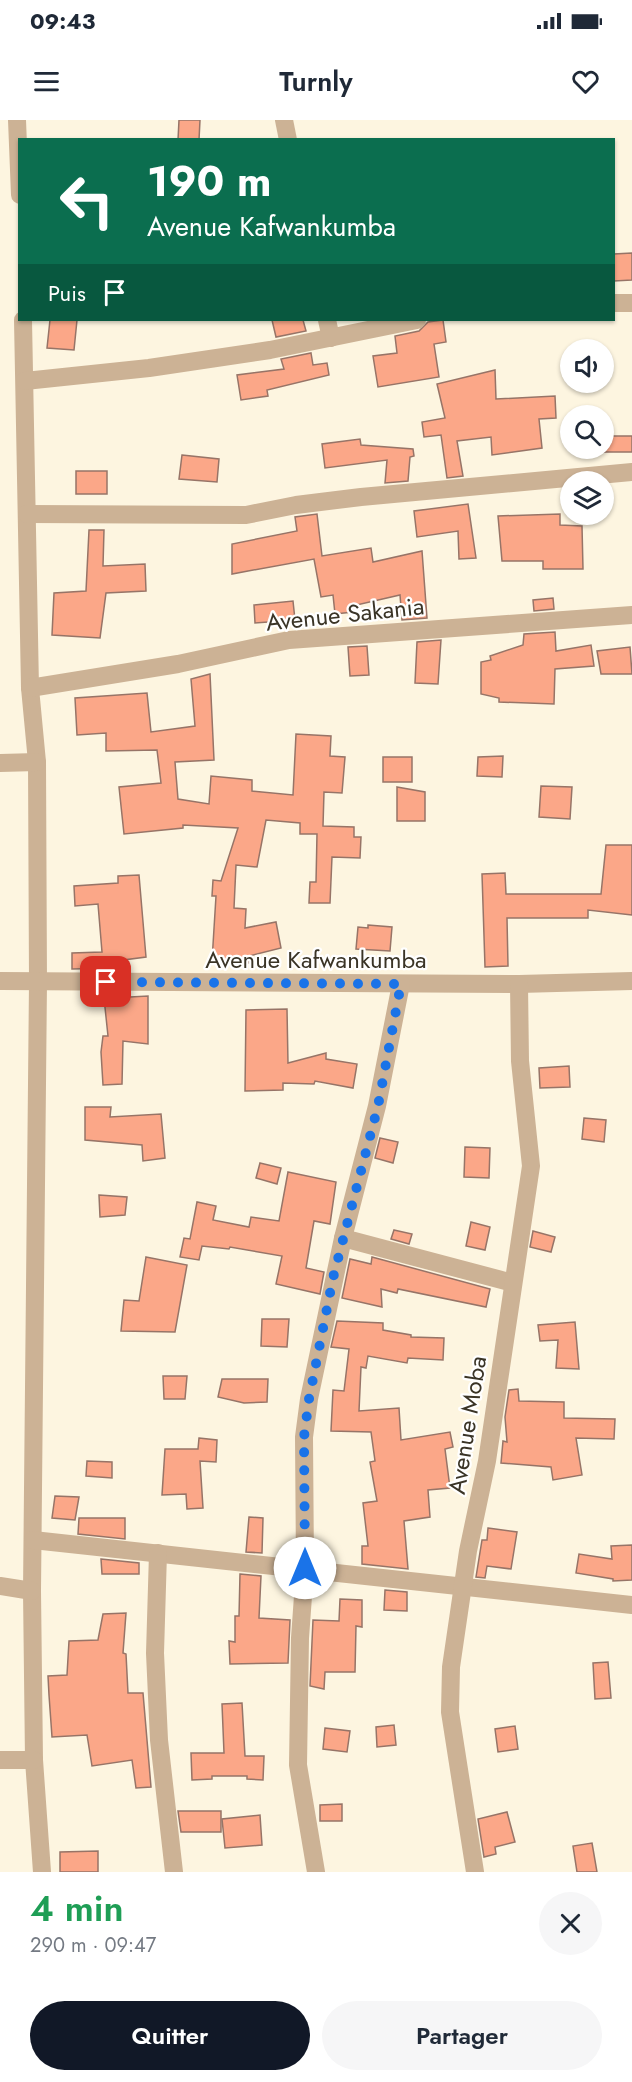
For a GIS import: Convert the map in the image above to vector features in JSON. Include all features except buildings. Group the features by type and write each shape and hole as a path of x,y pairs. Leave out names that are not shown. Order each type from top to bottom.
{"street":[{"path":"17,120 18,145"},
{"path":"284,120 288,138"},
{"path":"615,303 632,303"},
{"path":"23,321 30,687 37,762 39,982 32,1591 34,1760 42,1872"},
{"path":"327,321 330,338"},
{"path":"24,381 149,368 270,350 412,321"},
{"path":"27,514 246,515 297,505 361,497 632,472"},
{"name":"Avenue Sakania","path":"30,687 178,664 290,640 632,615"},
{"path":"0,763 37,762"},
{"name":"Avenue Kafwankumba","path":"0,981 401,984 632,981"},
{"path":"316,1872 298,1765 300,1638 305,1568 304,1437 309,1399 344,1238 378,1106 401,984"},
{"name":"Avenue Moba","path":"475,1872 450,1712 451,1667 462,1587 487,1461 531,1166 520,1054 519,984"},
{"path":"344,1238 513,1283"},
{"path":"33,1540 632,1605"},
{"path":"158,1553 155,1653 159,1740 174,1872"},
{"path":"0,1586 32,1591"},
{"path":"0,1760 34,1760"}],"route":[{"path":"106,982 401,984 378,1106 333,1278 309,1399 304,1437 305,1568"}]}
